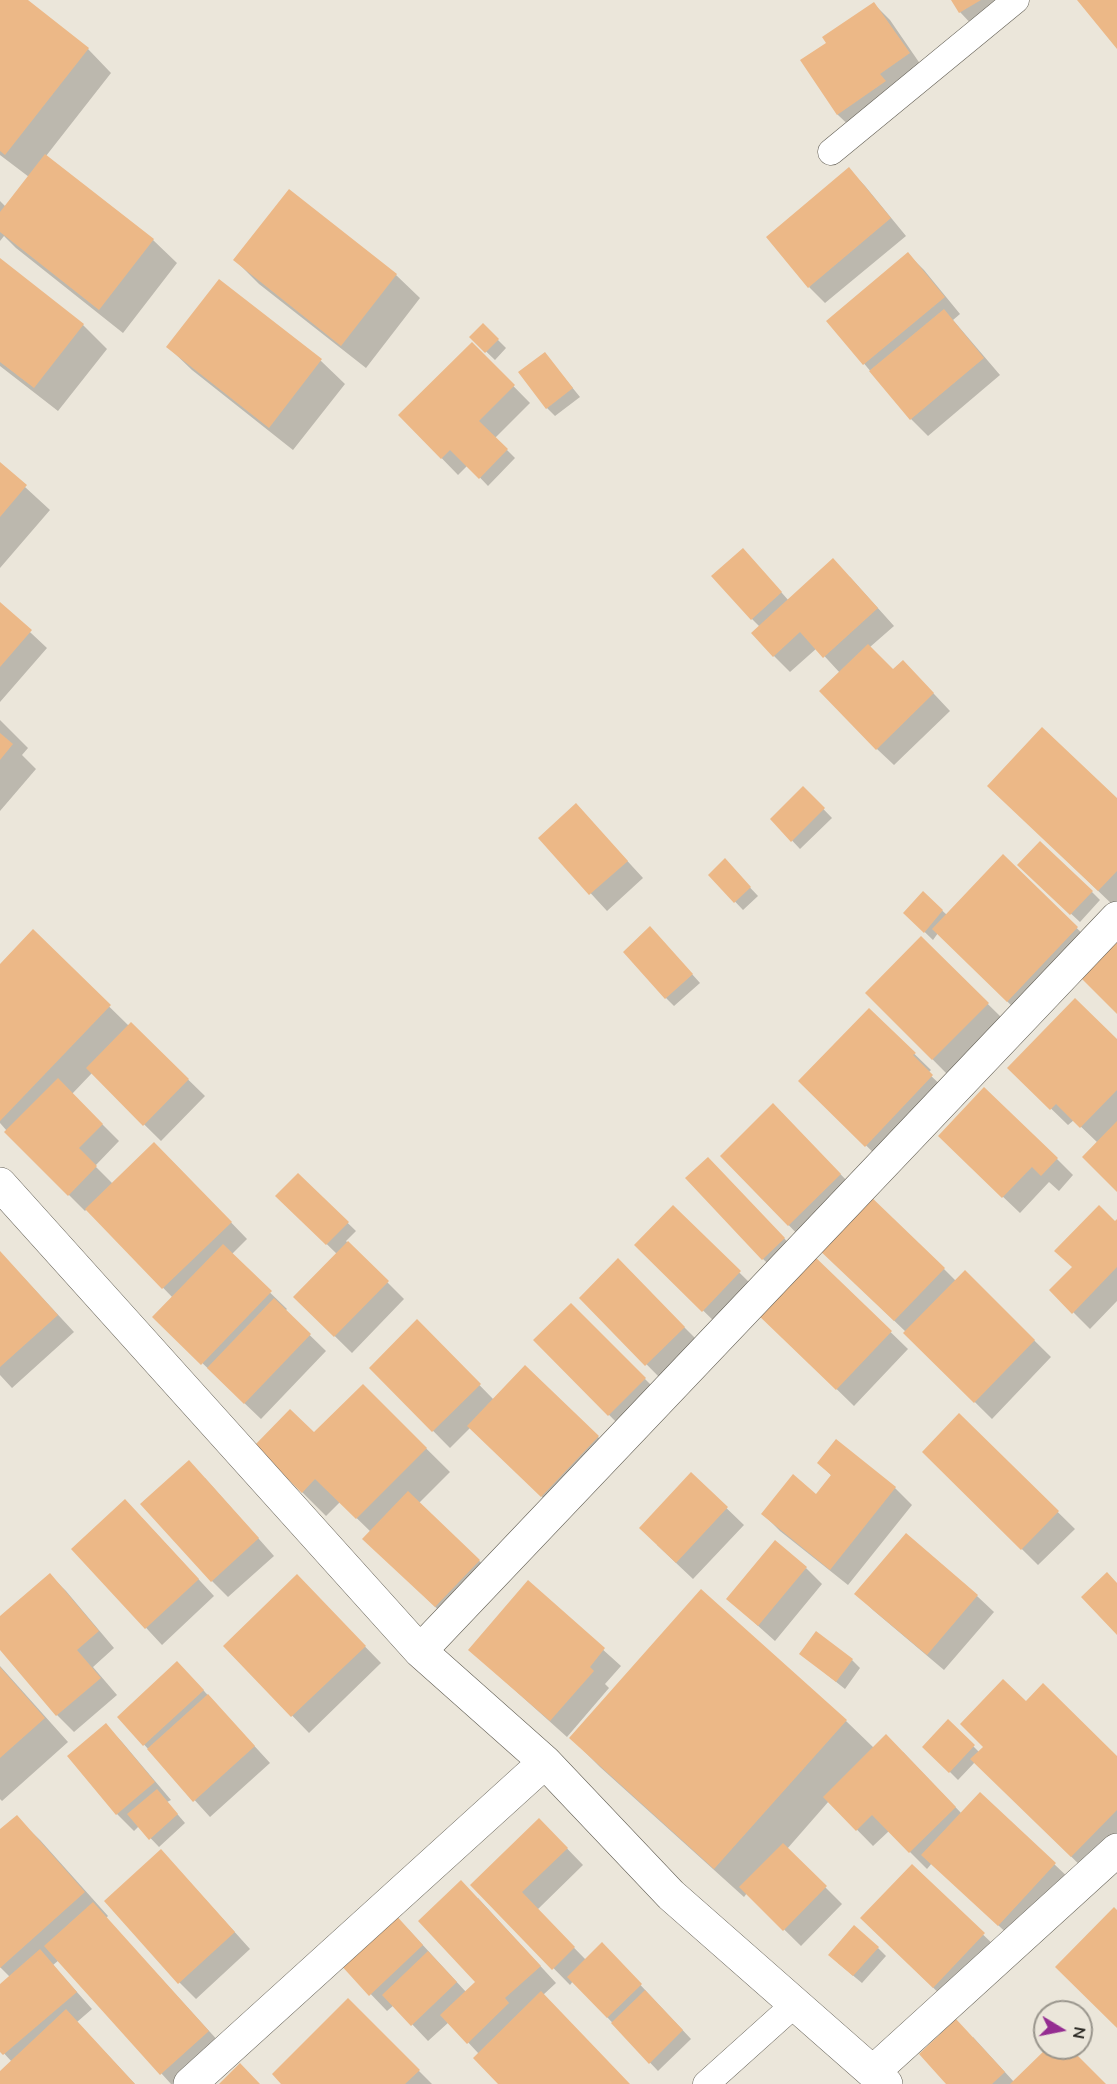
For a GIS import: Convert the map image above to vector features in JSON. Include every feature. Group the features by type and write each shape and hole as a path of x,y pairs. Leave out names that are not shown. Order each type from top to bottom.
{"street":[{"path":"420,1651 1117,918"},
{"path":"2,1191 420,1651 545,1762 672,1895 880,2078 1117,1850"},
{"path":"190,2084 545,1762"}],"lane":[{"path":"831,152 1016,0"},
{"path":"706,2084 795,2004"}],"building":[{"path":"0,0 28,0 89,48 5,155 0,151"},
{"path":"951,0 981,0 959,13"},
{"path":"1077,0 1117,0 1117,49"},
{"path":"874,2 910,53 880,74 886,81 837,115 800,60 826,43 822,37"},
{"path":"45,154 154,239 99,310 0,232 0,212"},
{"path":"849,167 891,218 808,288 766,237"},
{"path":"289,189 397,274 341,346 233,260"},
{"path":"908,252 945,297 863,365 826,321"},
{"path":"0,258 84,324 34,388 0,362"},
{"path":"219,279 322,359 269,428 166,347"},
{"path":"944,309 984,358 910,420 869,371"},
{"path":"483,323 499,339 485,353 469,337"},
{"path":"472,342 515,385 479,421 508,449 479,479 450,450 441,459 398,415"},
{"path":"545,352 573,388 546,409 518,372"},
{"path":"0,462 27,485 0,517"},
{"path":"743,548 782,592 751,620 711,576"},
{"path":"833,558 878,608 823,658 800,632 773,657 751,633"},
{"path":"0,602 32,630 0,667"},
{"path":"868,644 893,669 903,660 934,693 876,750 819,691"},
{"path":"1042,727 1117,798 1117,871 1098,891 987,786"},
{"path":"0,733 13,744 0,760"},
{"path":"803,786 825,808 791,842 770,819"},
{"path":"576,803 628,861 589,895 538,838"},
{"path":"1040,841 1093,891 1070,915 1017,865"},
{"path":"1003,854 1078,927 1007,1002 932,929"},
{"path":"725,858 751,887 734,903 708,875"},
{"path":"923,891 943,910 924,933 903,913"},
{"path":"650,926 693,974 665,999 623,952"},
{"path":"33,929 111,1005 0,1121 0,964"},
{"path":"921,936 989,1003 932,1060 865,993"},
{"path":"1117,941 1117,1014 1080,977"},
{"path":"1075,998 1117,1039 1117,1090 1080,1128 1056,1104 1050,1110 1007,1068"},
{"path":"869,1008 916,1053 913,1055 933,1075 865,1147 798,1081"},
{"path":"131,1022 189,1079 143,1126 86,1068"},
{"path":"58,1078 103,1124 79,1148 97,1166 68,1196 4,1132"},
{"path":"984,1087 1058,1158 1041,1176 1032,1167 1002,1198 938,1136"},
{"path":"773,1103 841,1174 788,1226 720,1156"},
{"path":"1117,1121 1117,1192 1082,1157"},
{"path":"154,1142 232,1222 162,1289 85,1209"},
{"path":"708,1157 785,1238 762,1260 685,1178"},
{"path":"298,1173 349,1222 326,1245 275,1196"},
{"path":"867,1193 945,1268 894,1321 816,1247"},
{"path":"673,1205 741,1271 702,1312 634,1245"},
{"path":"1099,1205 1115,1221 1117,1219 1117,1267 1072,1314 1049,1290 1072,1267 1054,1251"},
{"path":"348,1241 389,1281 334,1337 293,1297"},
{"path":"223,1244 272,1291 201,1365 152,1317"},
{"path":"0,1251 58,1315 0,1367"},
{"path":"811,1253 892,1331 836,1390 755,1312"},
{"path":"618,1258 685,1327 645,1366 579,1298"},
{"path":"965,1270 1035,1340 974,1403 903,1333"},
{"path":"274,1298 311,1334 244,1404 207,1368"},
{"path":"571,1303 646,1378 608,1416 533,1340"},
{"path":"417,1319 481,1384 432,1432 369,1368"},
{"path":"525,1365 599,1436 541,1497 467,1426"},
{"path":"363,1384 427,1448 356,1519 315,1479 302,1493 254,1446 290,1409 314,1432"},
{"path":"959,1413 1059,1511 1021,1550 922,1452"},
{"path":"836,1439 896,1487 830,1570 761,1514 793,1474 816,1494 831,1475 817,1463"},
{"path":"189,1460 259,1538 211,1582 140,1504"},
{"path":"691,1472 728,1507 676,1563 639,1528"},
{"path":"408,1491 480,1560 435,1607 362,1539"},
{"path":"125,1499 199,1579 145,1629 71,1549"},
{"path":"906,1533 978,1595 927,1655 854,1594"},
{"path":"775,1540 807,1567 758,1626 726,1599"},
{"path":"1107,1572 1117,1583 1117,1635 1081,1597"},
{"path":"50,1573 99,1631 77,1650 101,1678 56,1716 0,1650 0,1616"},
{"path":"297,1574 366,1646 291,1717 223,1646"},
{"path":"528,1580 605,1648 590,1667 594,1671 550,1721 468,1650"},
{"path":"701,1589 847,1720 714,1869 569,1738"},
{"path":"816,1631 853,1659 836,1682 799,1654"},
{"path":"177,1661 204,1690 143,1746 117,1717"},
{"path":"0,1667 45,1718 0,1758"},
{"path":"1003,1679 1026,1701 1043,1683 1117,1756 1117,1810 1071,1857 970,1759 983,1747 960,1724"},
{"path":"208,1694 255,1746 193,1802 147,1749"},
{"path":"948,1719 975,1745 949,1773 922,1747"},
{"path":"106,1723 155,1782 116,1815 67,1756"},
{"path":"886,1734 956,1807 909,1853 872,1815 856,1831 823,1797"},
{"path":"157,1789 178,1814 149,1840 127,1814"},
{"path":"980,1792 1056,1863 998,1926 921,1855"},
{"path":"17,1815 85,1892 0,1968 0,1829"},
{"path":"539,1818 568,1848 522,1892 575,1947 552,1970 470,1885"},
{"path":"783,1843 827,1886 783,1931 739,1887"},
{"path":"161,1849 235,1932 178,1984 104,1901"},
{"path":"912,1864 985,1933 933,1988 860,1918"},
{"path":"461,1880 541,1966 505,1998 509,2003 467,2044 440,2015 475,1982 418,1921"},
{"path":"93,1902 209,2031 160,2075 44,1946"},
{"path":"1114,1907 1117,1910 1117,2028 1093,2004 1093,2000 1089,2000 1055,1967"},
{"path":"393,1912 423,1945 369,1996 339,1963"},
{"path":"854,1925 879,1947 853,1976 828,1955"},
{"path":"602,1942 642,1984 607,2018 567,1977"},
{"path":"40,1949 77,1992 3,2055 0,2052 0,1984"},
{"path":"428,1951 457,1982 411,2026 382,1995"},
{"path":"645,1990 683,2030 649,2064 611,2023"},
{"path":"541,1991 630,2084 498,2084 473,2058"},
{"path":"348,1998 420,2070 405,2084 281,2084 272,2074"},
{"path":"66,2009 135,2084 0,2084 0,2071"},
{"path":"956,2019 1005,2072 992,2084 946,2084 919,2054"},
{"path":"1035,2060 1082,2060 1106,2084 1010,2084"},
{"path":"240,2063 260,2084 219,2084"}]}
